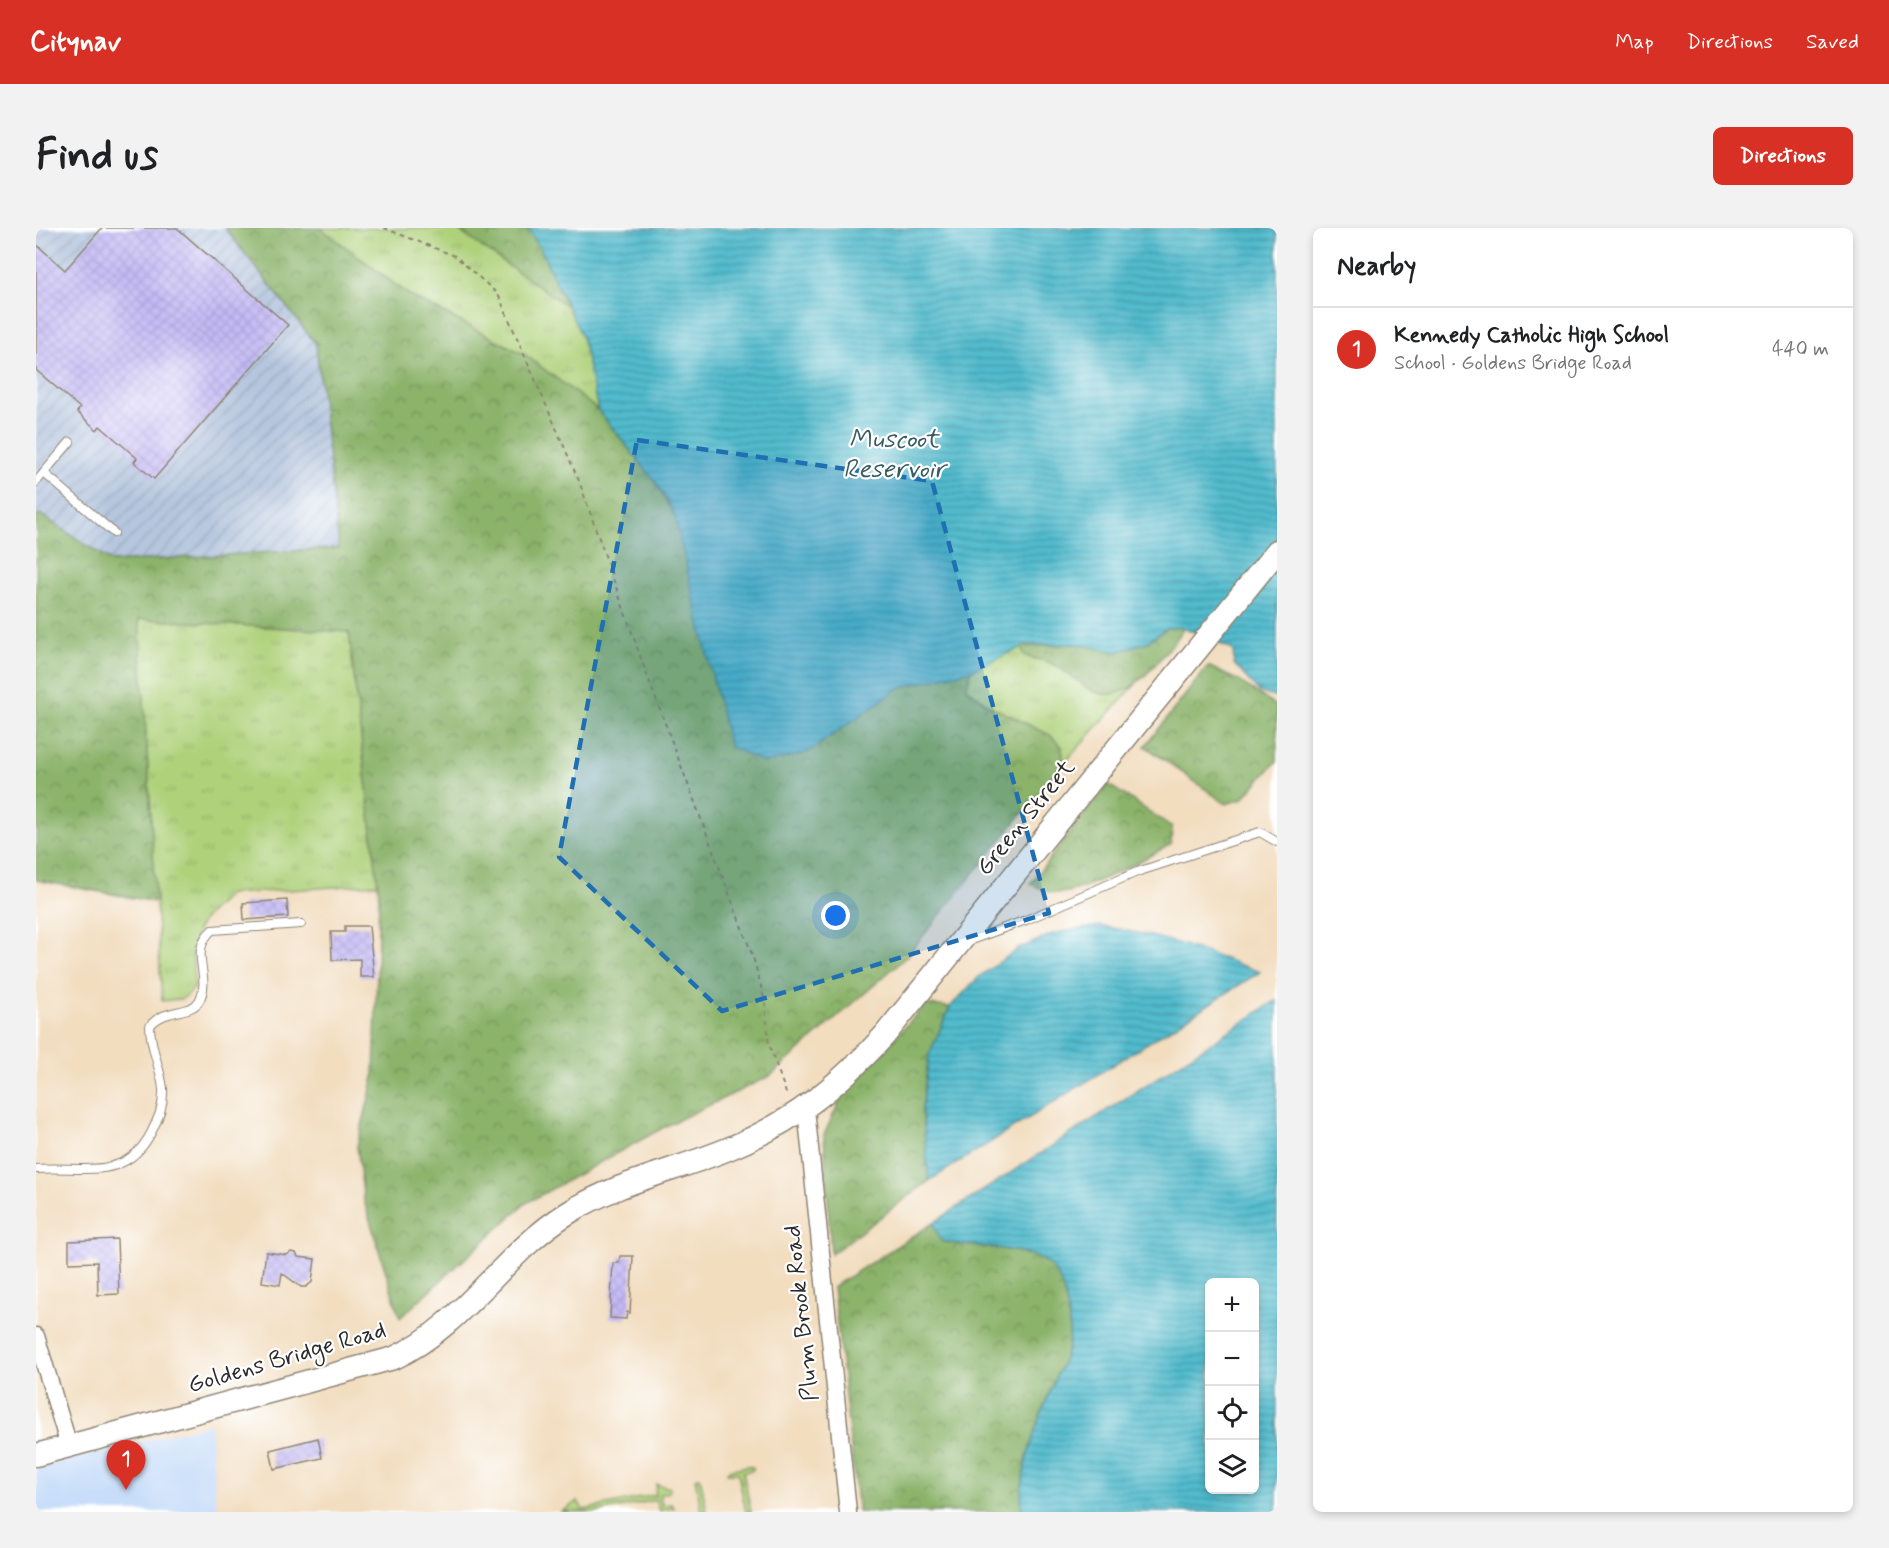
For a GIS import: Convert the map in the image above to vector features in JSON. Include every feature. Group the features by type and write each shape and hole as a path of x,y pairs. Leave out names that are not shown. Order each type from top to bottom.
{"main road":[{"name":"Green Street","path":"802,1112 833,1087 884,1036 1277,550"},
{"name":"Goldens Bridge Road","path":"36,1455 394,1358 436,1334 519,1251 567,1213 619,1187 753,1138 802,1112"}],"street":[{"name":"Plum Brook Road","path":"802,1112 848,1512"},
{"path":"36,1336 69,1446"}],"lane":[{"path":"36,482 70,442"},
{"path":"44,473 114,533"},
{"path":"959,944 1026,920 1137,872 1260,832 1277,842"},
{"path":"36,1170 103,1170 130,1159 144,1147 162,1108 163,1089 150,1026 162,1016 192,1008 199,1001 204,988 200,954 205,937 212,930 301,924"}],"path":[{"path":"384,228 456,256 498,294 579,481 645,670 753,957 765,1001 769,1044 782,1087 802,1112"}],"highlighted area":[{"path":"637,440 932,481 1049,913 722,1011 559,857"}],"shaded area":[{"path":"36,228 225,228 316,344 339,548 112,562 40,515 36,516"},
{"path":"210,1424 217,1512 36,1512 36,1468"}],"green space":[{"path":"225,228 320,228 412,297 525,355 598,410 654,480 807,753 899,688 972,670 966,688 990,706 1050,735 1062,747 1063,762 1056,772 906,957 770,1076 670,1124 526,1203 400,1318 364,1201 357,1146 374,1077 379,894 349,632 139,619 156,902 36,880 36,516 40,514 112,562 339,548 316,344"},
{"path":"320,228 455,228 567,306 582,337 598,410 525,355 412,297"},
{"path":"455,228 527,228 540,248 567,306"},
{"path":"139,619 349,632 378,884 229,894 205,918 195,937 193,972 195,988 182,999 162,1001"},
{"path":"1183,627 1179,636 1151,670 1129,688 1116,693 1103,694 1089,689 1056,666 1024,655 1021,647 1075,644 1117,652 1147,642 1167,628"},
{"path":"1021,647 1025,655 1052,663 1083,683 1102,691 1113,692 1137,683 1056,772 1063,762 1062,747 1050,735 990,706 966,687 972,670"},
{"path":"1208,666 1239,681 1277,707 1277,761 1242,799 1226,804 1145,746"},
{"path":"1108,784 1172,827 1171,844 1097,882 1067,892 1053,893 1030,884"},
{"path":"925,1005 950,1007 929,1055 922,1109 929,1181 831,1254 824,1135 843,1094"},
{"path":"933,1223 942,1241 1013,1251 1039,1258 1054,1271 1063,1291 1069,1326 1068,1346 1030,1447 1021,1497 1022,1512 858,1512 833,1287"},
{"path":"753,1467 753,1470 743,1472 751,1512 746,1512 738,1473 727,1473 728,1470"},
{"path":"700,1477 707,1512 702,1512 695,1478"},
{"path":"656,1484 670,1488 669,1492 660,1494 662,1505 671,1504 674,1508 660,1511 656,1500 599,1512 561,1512 578,1501 583,1510 655,1495"}],"water":[{"name":"Muscoot Reservoir","path":"527,228 1277,228 1277,698 1259,692 1234,664 1233,650 1183,627 1167,628 1147,642 1117,652 1075,644 1027,645 972,670 899,688 807,753 764,763 729,746 673,510 654,480 598,410 582,337 540,248"},
{"path":"1099,926 1161,938 1260,972 929,1181 922,1109 929,1055 950,1007 980,976 1018,949 1055,933"},
{"path":"1277,1000 1277,1512 1022,1512 1021,1497 1030,1447 1068,1346 1068,1314 1063,1291 1054,1271 1039,1258 1013,1251 941,1241 933,1223"}],"building":[{"path":"102,228 177,228 288,325 154,479 134,462 137,458 100,426 97,430 77,412 80,408 36,370 36,244 65,270"},
{"path":"287,900 288,917 244,920 243,903"},
{"path":"345,926 369,926 374,977 360,977 360,959 332,960 331,932 345,932"},
{"path":"117,1239 119,1294 98,1295 97,1262 69,1263 69,1241"},
{"path":"266,1252 287,1255 291,1252 296,1253 298,1257 315,1259 312,1282 306,1287 301,1287 282,1273 280,1285 262,1282"},
{"path":"620,1256 633,1256 630,1313 627,1312 626,1319 610,1318 613,1263 619,1263"},
{"path":"318,1438 322,1458 274,1469 270,1450"}],"place":[{"name":"Kennedy Catholic High School","path":"126,1490"}]}
